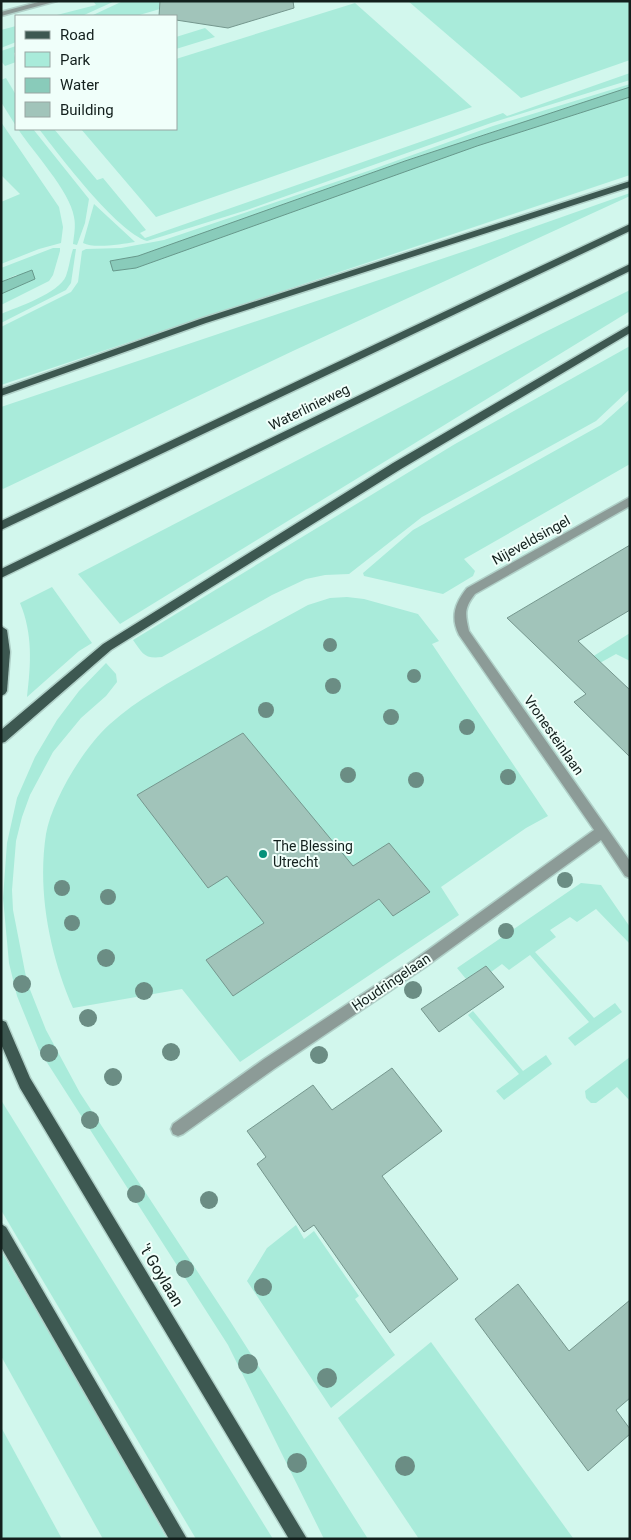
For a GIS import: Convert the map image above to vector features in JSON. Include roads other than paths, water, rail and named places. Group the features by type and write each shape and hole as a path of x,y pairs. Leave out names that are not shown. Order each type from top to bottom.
{"main road":[{"path":"1,393 203,321 630,184"},
{"name":"Waterlinieweg","path":"1,526 630,227"},
{"name":"Waterlinieweg","path":"1,574 630,267"},
{"path":"1,738 107,647 397,466 630,328"},
{"path":"1,630 4,652 1,691"},
{"name":"'t Goylaan","path":"1,1027 25,1083 299,1539"},
{"path":"1,1232 179,1539"}],"street":[{"path":"1,14 52,1"},
{"name":"Nijeveldsingel","path":"459,614 464,600 471,591 630,502"},
{"name":"Vronesteinlaan","path":"459,614 463,632 514,702 630,872"},
{"name":"Houdringelaan","path":"178,1129 269,1064 419,964 602,832"}],"water":[{"path":"630,87 630,97 477,146 136,268 113,271 110,261 138,256 405,161"},
{"path":"32,270 35,279 1,294 1,282"}],"place":[{"name":"The Blessing Utrecht","path":"263,854"}]}
